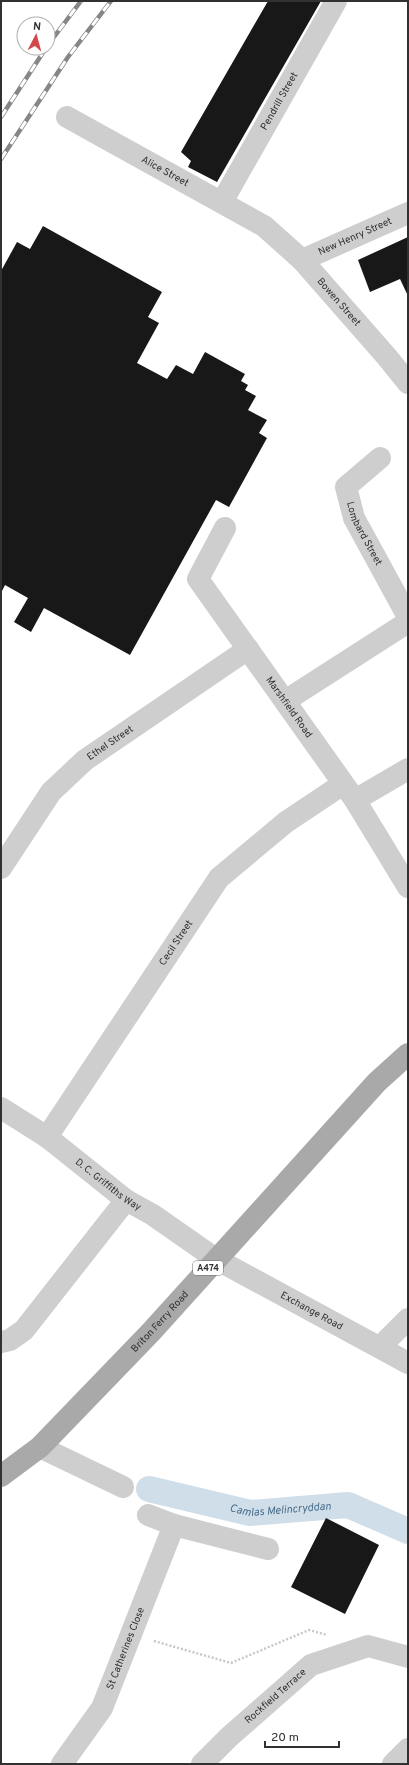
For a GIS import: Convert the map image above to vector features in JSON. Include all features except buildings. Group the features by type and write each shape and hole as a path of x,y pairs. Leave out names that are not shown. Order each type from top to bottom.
{"main road":[{"name":"Briton Ferry Road","path":"1,1476 40,1446 151,1332 377,1082 408,1054"}],"street":[{"name":"Pendrill Street","path":"222,202 336,1"},
{"name":"Alice Street","path":"67,117 264,226"},
{"name":"New Henry Street","path":"302,260 408,213"},
{"name":"Bowen Street","path":"264,226 302,260 408,383"},
{"name":"Lombard Street","path":"380,458 346,487 354,518 408,617"},
{"name":"Marshfield Road","path":"225,528 198,579 349,792 408,887"},
{"path":"285,701 408,622"},
{"name":"Ethel Street","path":"1,868 51,792 85,760 248,648"},
{"path":"349,792 408,769"},
{"name":"Cecil Street","path":"47,1138 219,878 286,822 349,792"},
{"name":"D. C. Griffiths Way","path":"1,1108 47,1138 126,1200 153,1215 216,1259"},
{"path":"1,1342 10,1340 24,1330 126,1200"},
{"name":"Exchange Road","path":"216,1259 408,1363"},
{"path":"380,1347 408,1319"},
{"path":"40,1446 123,1487"},
{"path":"148,1515 174,1525 268,1549"},
{"name":"St Catherines Close","path":"62,1764 102,1708 174,1525"},
{"name":"Rockfield Terrace","path":"202,1764 229,1736 311,1665 368,1646 408,1657"},
{"path":"393,1764 408,1749"}],"path":[{"path":"131,1635 231,1663 309,1630 331,1636"}],"waterway":[{"name":"Camlas Melincryddan","path":"149,1489 250,1513 348,1505 408,1531"}],"railway":[{"path":"56,34 81,1"},
{"path":"1,159 68,57 111,1"},
{"path":"1,117 41,56"}]}
